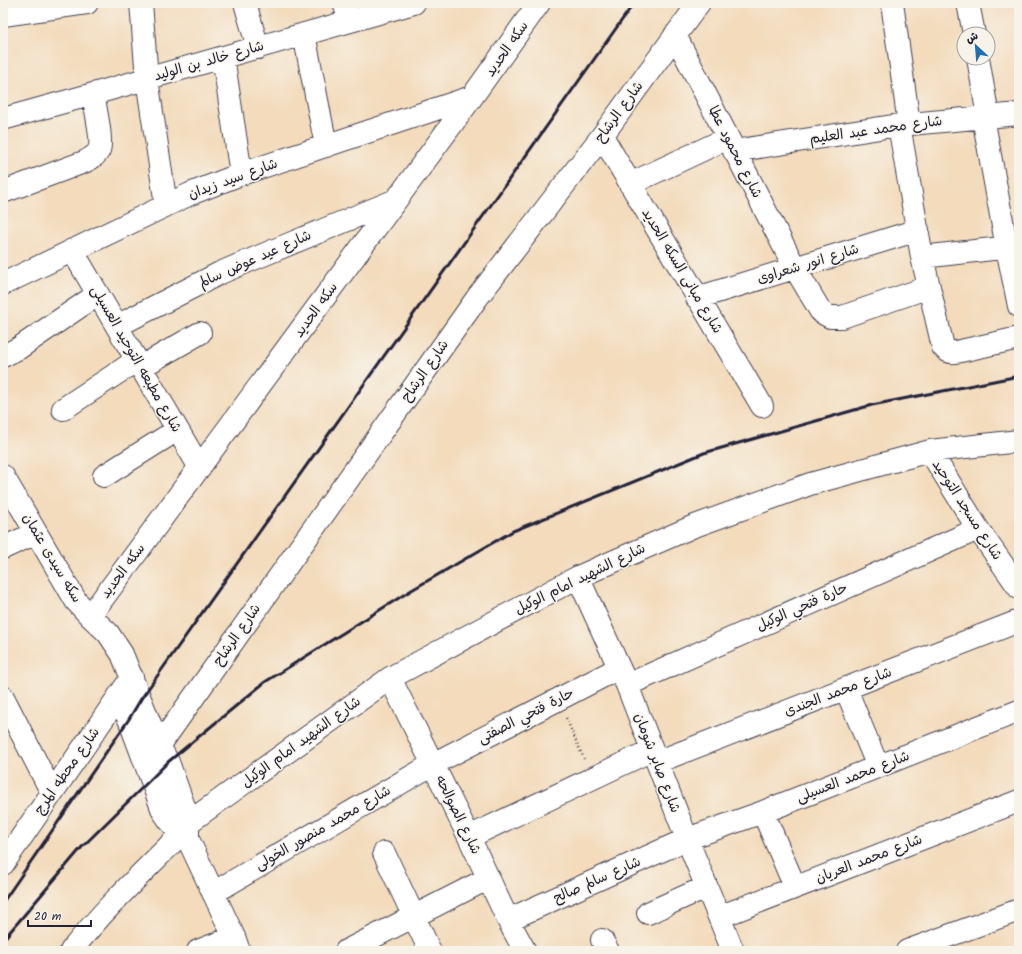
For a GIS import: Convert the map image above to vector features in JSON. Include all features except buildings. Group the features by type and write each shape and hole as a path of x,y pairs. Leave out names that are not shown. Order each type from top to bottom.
{"street":[{"path":"3,15 87,3"},
{"path":"141,3 147,79 166,205"},
{"path":"245,3 258,48"},
{"name":"شارع خالد بن الوليد","path":"3,119 304,34 347,12 414,3"},
{"name":"سكه الحديد","path":"90,616 397,200 539,3"},
{"name":"شارع الرشاح","path":"159,746 477,298 602,136 699,3"},
{"path":"892,3 904,124 922,258 943,347 946,351 951,353 1019,338"},
{"path":"968,3 972,26"},
{"path":"304,34 326,146"},
{"name":"شارع محمود عطا","path":"675,35 795,268 821,312 830,318 842,317 929,287"},
{"path":"223,58 241,174"},
{"path":"979,66 985,117 1013,247 1019,306"},
{"path":"3,192 92,158 99,150 100,141 92,94"},
{"name":"شارع سيد زيدان","path":"3,284 190,194 241,174 472,97"},
{"name":"شارع محمد عبد العليم","path":"630,184 731,144 904,124 1019,114"},
{"name":"شارع مبانى السكه الحديد","path":"602,136 762,406"},
{"name":"شارع عيد عوض سالم","path":"117,326 220,273 397,200"},
{"name":"شارع انور شعراوى","path":"698,298 918,230"},
{"path":"922,258 1013,247"},
{"name":"شارع مطبعه التوحيد العسيلى","path":"72,250 200,468"},
{"path":"3,356 18,348 98,294"},
{"path":"63,409 139,364 200,333"},
{"path":"104,476 177,430"},
{"name":"شارع الشهيد امام الوكيل","path":"71,951 108,908 186,832 390,678 578,577 692,527 810,484 930,451 1019,441"},
{"name":"شارع مسجد التوحيد","path":"930,451 978,529 1019,588"},
{"name":"سكه سيدى عثمان","path":"3,476 79,605 108,633 122,654 159,746 168,762 186,812 186,832"},
{"name":"حارة فتحي الوكيل","path":"623,676 978,529"},
{"path":"3,548 36,533"},
{"name":"شارع صابر شومان","path":"578,577 623,676 706,887 733,951"},
{"name":"شارع محمد الجندى","path":"469,837 593,778 846,689 1019,621"},
{"name":"حارة فتحي الصفتى","path":"433,764 558,700 623,676"},
{"name":"شارع محطه المرج","path":"3,864 132,677"},
{"name":"شارع الصوالحه","path":"390,678 489,878 508,920 525,951"},
{"path":"846,689 878,767"},
{"path":"3,697 52,793"},
{"path":"118,697 130,719 163,811 170,823 186,832 236,944 198,951"},
{"name":"شارع محمد العسيلى","path":"687,839 763,812 1019,711"},
{"name":"شارع محمد منصور الخولى","path":"213,893 433,764"},
{"name":"شارع محمد العريان","path":"719,917 1019,801"},
{"path":"763,812 795,887"},
{"name":"شارع سالم صالح","path":"508,920 687,839"},
{"path":"384,854 430,951"},
{"path":"346,951 489,878"},
{"path":"648,913 706,887"},
{"path":"907,951 1019,910"}],"path":[{"path":"558,700 593,778"}],"railway":[{"path":"3,902 129,719 141,699 634,3"},
{"path":"3,940 82,847 168,762 265,682 410,591 513,531 704,453 872,405 1019,376"}]}
